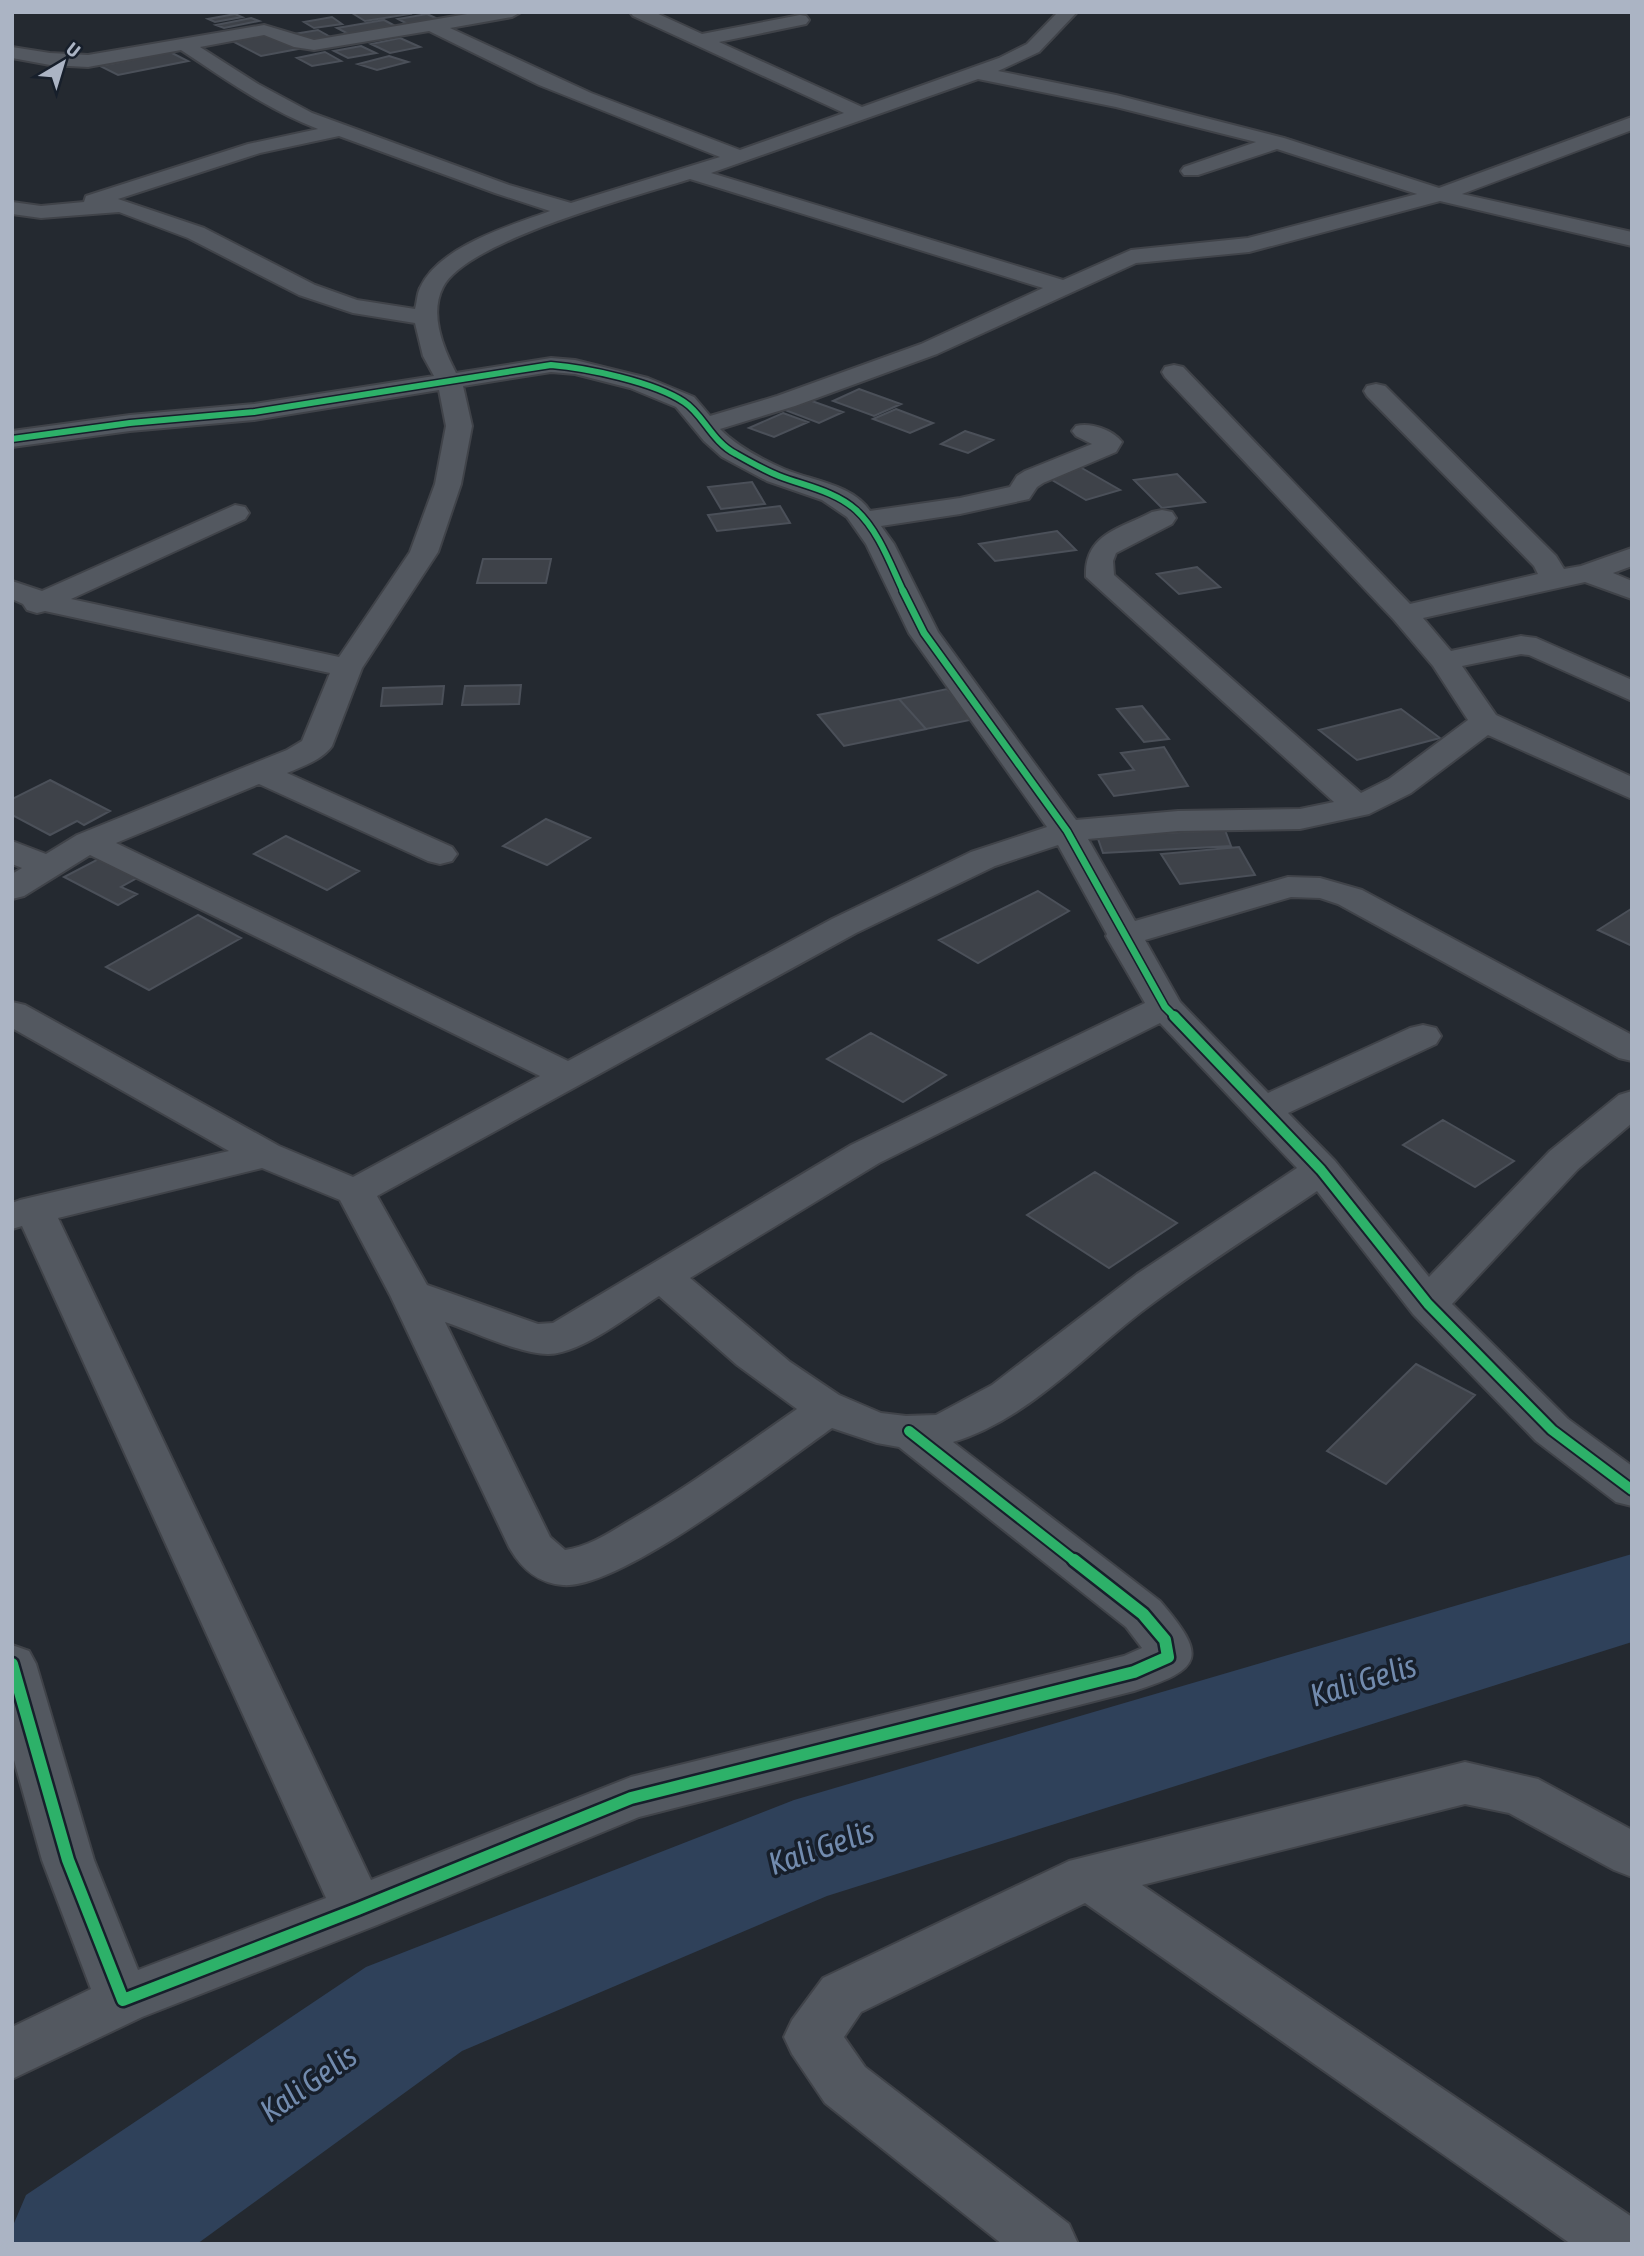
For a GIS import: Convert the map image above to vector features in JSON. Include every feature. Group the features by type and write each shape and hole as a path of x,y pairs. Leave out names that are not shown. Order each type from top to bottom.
{"street":[{"path":"12,52 78,61 264,30 279,32 302,45 314,46 433,19 457,22 512,12"},
{"path":"639,12 862,114"},
{"path":"12,890 89,842 298,757 316,746 347,668 424,552 444,495 459,426 449,381 435,356 425,318 431,288 444,270 466,254 494,240 571,209 740,157 1006,62 1032,48 1068,12"},
{"path":"433,19 496,61 590,103 740,157"},
{"path":"701,40 800,20"},
{"path":"184,44 279,104 305,117 502,189 571,209"},
{"path":"978,73 1116,101 1277,142 1440,195 1632,239"},
{"path":"706,425 786,401 929,349 1131,257 1249,245 1440,195 1632,123"},
{"path":"65,210 233,154 339,130"},
{"path":"1191,171 1277,142"},
{"path":"690,173 1063,287"},
{"path":"12,208 41,212 121,205 196,233 307,290 354,306 425,318"},
{"path":"12,439 130,423 254,412 527,367 575,367 639,383 685,402 713,436 731,452 776,475 831,494 857,511 880,544 924,633 1067,831 1123,936 1165,1007 1321,1170 1428,1304 1552,1430 1632,1490"},
{"path":"1174,372 1404,614 1444,662 1485,722 1632,789"},
{"path":"1376,391 1546,562 1555,579"},
{"path":"863,520 984,502 1020,493 1026,482 1034,477 1107,447 1109,442 1104,438 1085,431"},
{"path":"12,614 235,513"},
{"path":"1162,518 1104,548 1099,561 1100,577 1359,807"},
{"path":"1404,614 1588,573 1632,556"},
{"path":"1588,573 1632,591"},
{"path":"12,589 44,601 347,668"},
{"path":"1444,662 1521,645 1536,647 1632,692"},
{"path":"355,1192 571,1077 844,926 983,859 1067,831 1178,821 1300,820 1359,807 1400,786 1485,722"},
{"path":"259,772 440,854"},
{"path":"89,842 571,1077"},
{"path":"12,850 48,868"},
{"path":"1123,936 1288,887 1302,885 1324,888 1350,897 1632,1050"},
{"path":"411,1294 534,1338 550,1340 568,1334 864,1154 1165,1007"},
{"path":"12,1013 265,1155 355,1192 411,1294 532,1547 547,1562 560,1568 573,1568 593,1561 657,1526 828,1409"},
{"path":"1264,1109 1423,1036"},
{"path":"1428,1304 1564,1160 1632,1103"},
{"path":"265,1155 23,1213 358,1909"},
{"path":"664,1276 680,1295 774,1372 828,1409 877,1426 909,1431 937,1431 976,1414 1004,1397 1130,1300 1321,1170"},
{"path":"12,2054 123,2000 358,1909 631,1798 1134,1672 1168,1657 1165,1640 1143,1614 909,1431"},
{"path":"12,1664 68,1860 123,2000"},
{"path":"1048,2244 845,2085 811,2037 842,1995 1088,1877 1465,1783 1520,1794 1632,1854"},
{"path":"1088,1877 1621,2244"}],"building":[{"path":"352,13 410,14 365,21"},
{"path":"235,14 242,17 215,22 208,19"},
{"path":"427,14 442,21 413,27 398,19"},
{"path":"332,17 342,24 314,28 304,22"},
{"path":"251,18 259,21 224,28 216,25"},
{"path":"384,20 401,29 354,37 337,28"},
{"path":"318,30 334,39 311,43 294,34"},
{"path":"268,34 298,49 261,56 232,41"},
{"path":"400,38 420,47 390,53 371,44"},
{"path":"361,46 376,53 348,58 334,51"},
{"path":"170,52 188,61 118,75 100,66"},
{"path":"325,52 341,61 312,66 297,58"},
{"path":"389,56 408,62 377,70 358,64"},
{"path":"859,389 901,404 874,416 833,401"},
{"path":"809,400 843,412 819,423 785,410"},
{"path":"896,409 933,423 910,433 873,419"},
{"path":"783,413 808,422 774,437 749,428"},
{"path":"965,431 993,440 968,453 941,444"},
{"path":"1080,467 1120,490 1086,500 1047,477"},
{"path":"1177,474 1205,502 1162,508 1134,480"},
{"path":"752,482 765,504 721,509 708,487"},
{"path":"780,506 790,523 717,531 708,515"},
{"path":"1057,531 1076,550 995,561 979,544"},
{"path":"483,559 551,559 546,583 477,583"},
{"path":"1197,567 1220,587 1179,594 1157,574"},
{"path":"521,685 519,704 462,705 465,686"},
{"path":"444,686 442,704 381,706 383,688"},
{"path":"947,689 975,719 926,729 899,699"},
{"path":"899,699 926,729 844,746 818,715"},
{"path":"1142,706 1169,739 1144,742 1117,709"},
{"path":"1401,709 1440,738 1357,760 1319,730"},
{"path":"1164,747 1188,786 1114,796 1099,775 1134,770 1121,753"},
{"path":"50,780 110,811 84,825 77,821 50,835 12,815 12,799"},
{"path":"546,819 590,838 547,865 503,846"},
{"path":"1225,830 1231,846 1103,853 1097,836"},
{"path":"286,836 359,871 327,890 254,854"},
{"path":"1239,847 1255,875 1180,884 1161,854"},
{"path":"108,854 146,873 121,887 137,894 118,905 64,877"},
{"path":"1038,891 1069,911 978,963 939,940"},
{"path":"1631,909 1632,946 1598,930"},
{"path":"198,915 241,938 149,990 106,967"},
{"path":"871,1033 946,1075 903,1102 827,1059"},
{"path":"1443,1120 1514,1161 1475,1187 1403,1145"},
{"path":"1095,1172 1177,1223 1109,1268 1027,1215"},
{"path":"1416,1364 1475,1395 1386,1484 1327,1451"}],"waterway":[{"name":"Kali Gelis","path":"78,2244 414,2009 794,1853 1632,1598"}],"cycle path":[{"path":"12,439 130,423 254,412 551,365 575,367 639,383 685,402 713,436 731,452 776,475 831,494 857,511 880,544 924,633 1067,831 1165,1007 1321,1170 1428,1304 1552,1430 1632,1490"},
{"path":"12,1664 68,1860 123,2000 358,1909 631,1798 1134,1672 1168,1657 1165,1640 1143,1614 909,1431"}]}
